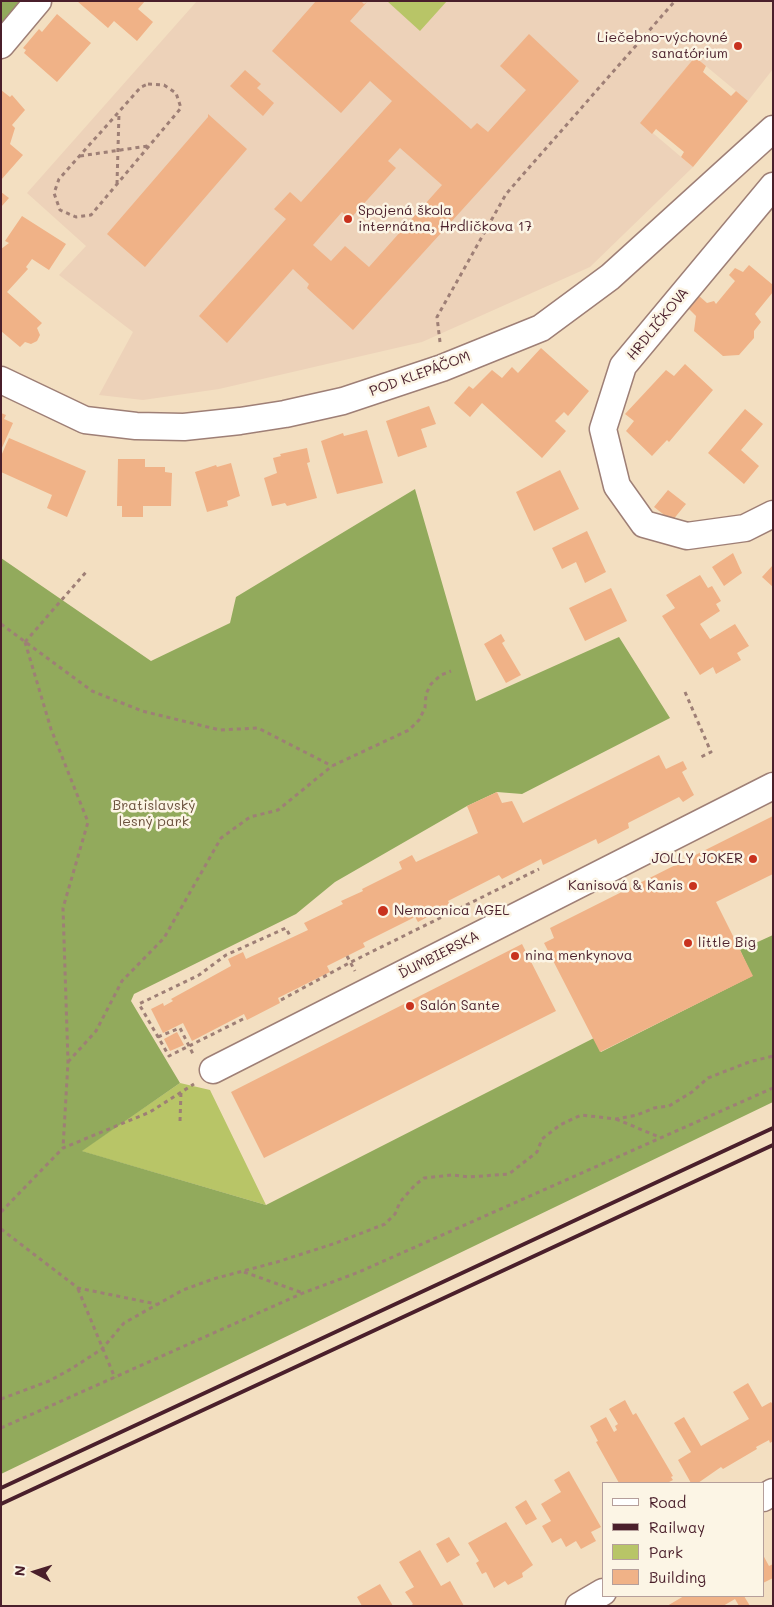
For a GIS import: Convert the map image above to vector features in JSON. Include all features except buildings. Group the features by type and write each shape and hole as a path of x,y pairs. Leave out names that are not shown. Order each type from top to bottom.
{"street":[{"path":"1,45 38,1"},
{"name":"POD KLEPÁČOM","path":"1,380 85,420 128,425 184,426 284,414 333,403 442,368 541,328 610,277 773,129"},
{"name":"HRDLIČKOVA","path":"773,186 623,366 603,429 618,486 644,524 688,536 745,528 773,514"},
{"name":"ĎUMBIERSKA","path":"212,1070 773,786"},
{"path":"579,1606 602,1593"}],"path":[{"path":"442,368 437,317 506,194 675,1"},
{"path":"148,84 164,85 176,93 181,108 91,215 76,217 60,210 54,193 56,185 119,112 141,87 148,84"},
{"path":"116,184 119,112"},
{"path":"80,156 149,146"},
{"path":"25,642 86,572"},
{"path":"1,624 92,691 142,711 220,730 258,728 332,766"},
{"path":"25,642 51,729 88,822 62,908 68,1062 63,1148"},
{"path":"68,1062 96,1032 122,980 164,938 221,838 250,817 278,810 332,766 409,730 419,720 425,708 426,694 431,684 441,675 451,672"},
{"path":"685,692 711,752 699,758"},
{"path":"281,1000 351,962 539,869"},
{"path":"243,1019 169,1056 139,1004 199,975 226,955 286,928 290,936"},
{"path":"158,1038 180,1028 190,1045 198,1065 212,1070"},
{"path":"1,1399 49,1381 102,1349 124,1322 183,1290 213,1279 243,1272 336,1243 385,1224 394,1214 400,1202 424,1178 452,1175 469,1177 509,1174 537,1152 542,1139 560,1125 581,1115 616,1118 637,1115 654,1108 669,1106 708,1078 749,1062 773,1056"},
{"path":"1,1212 63,1148 150,1112 212,1070"},
{"path":"1,1428 303,1293 359,1272 773,1088"},
{"path":"180,1121 181,1092"},
{"path":"616,1118 660,1137"},
{"path":"1,1229 78,1288 156,1304"},
{"path":"243,1272 303,1293"},
{"path":"78,1288 115,1378"}],"shaded area":[{"name":"Spojená škola internátna, Hrdličkova 17","path":"197,1 773,1 773,69 748,101 695,57 641,123 693,167 590,267 422,342 219,389 143,400 99,395 133,332 59,275 86,246 27,193"}],"green space":[{"path":"1,1 20,1 1,24"},
{"path":"387,1 447,1 420,31"},
{"name":"Bratislavský lesný park","path":"415,489 476,701 619,637 670,718 522,794 497,792 467,806 335,882 296,914 134,994 131,1001 180,1083 82,1151 266,1205 594,1038 601,1052 752,976 740,950 773,935 773,1102 1,1474 1,558 151,661 230,623 236,597"},
{"path":"180,1083 210,1090 266,1205 81,1151"}],"railway":[{"path":"1,1488 773,1128"},
{"path":"1,1504 773,1145"}],"place":[{"name":"Liečebno-výchovné sanatórium","path":"738,46"},
{"name":"Spojená škola internátna, Hrdličkova 17","path":"348,219"},
{"name":"JOLLY JOKER","path":"753,859"},
{"name":"Kanisová & Kanis","path":"693,886"},
{"name":"Nemocnica AGEL","path":"383,911"},
{"name":"little Big","path":"688,943"},
{"name":"nina menkynova","path":"515,956"},
{"name":"Salón Sante","path":"410,1006"}]}
